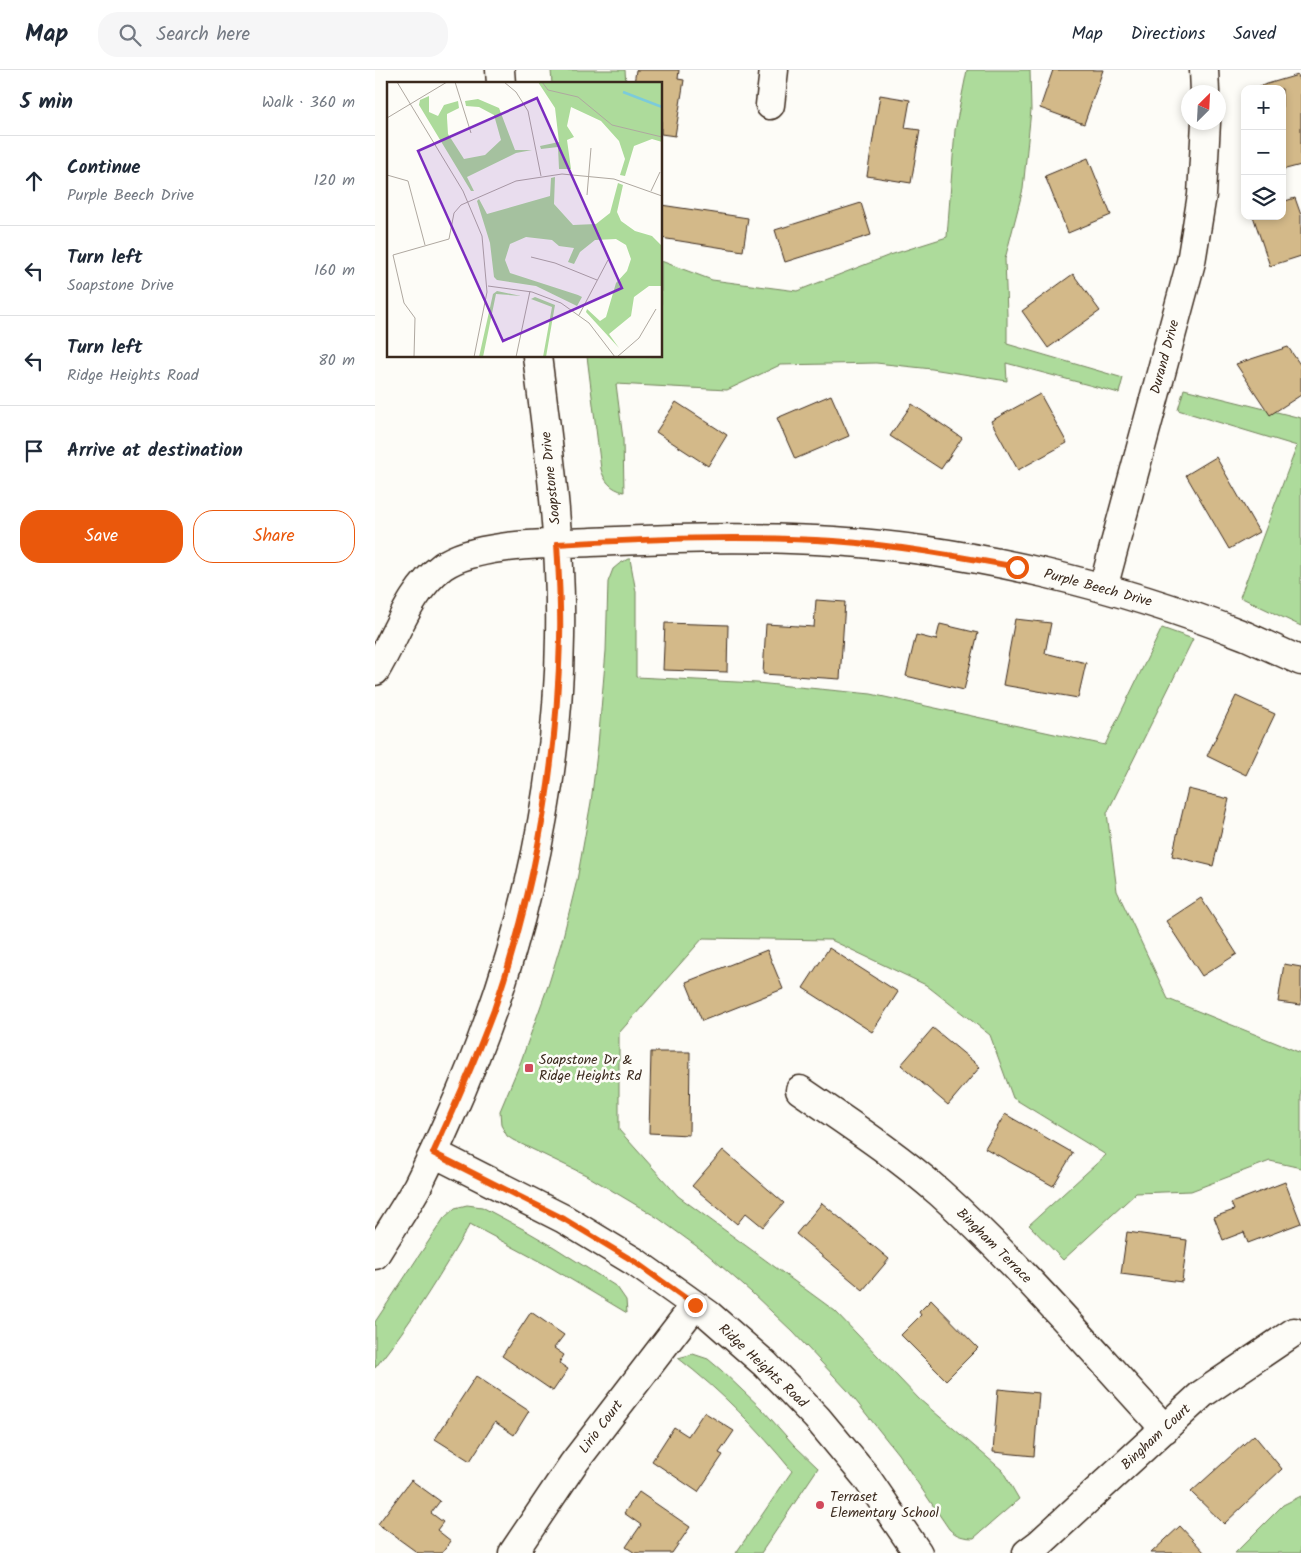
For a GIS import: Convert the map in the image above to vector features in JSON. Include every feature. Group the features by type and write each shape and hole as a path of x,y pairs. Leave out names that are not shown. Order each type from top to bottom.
{"street":[{"path":"769,105 774,70"},
{"path":"1204,70 1205,85"},
{"name":"Durand Drive","path":"1103,588 1191,262 1202,195 1206,130"},
{"name":"Soapstone Drive","path":"375,1255 416,1188 479,1048 507,970 525,904 544,809 556,720 561,638 557,544 550,462 537,358"},
{"name":"Purple Beech Drive","path":"375,672 415,596 442,567 475,552 557,544 643,539 739,537 835,541 925,551 1017,567 1103,588 1157,604 1246,636 1301,661"},
{"name":"Bingham Terrace","path":"800,1090 883,1147 952,1204 998,1248 1165,1429"},
{"name":"Ridge Heights Road","path":"433,1153 564,1219 635,1262 695,1305 765,1364 817,1418 866,1477 918,1553"},
{"name":"Lirio Court","path":"513,1553 573,1464 695,1305"},
{"name":"Bingham Court","path":"1027,1553 1203,1394 1294,1332"}],"green space":[{"path":"551,70 625,70 626,82 552,82"},
{"path":"967,70 1030,70 1031,110 1023,189 1005,259 1007,344 1123,378 1119,393 1006,363 1007,381 932,369 876,363 780,365 727,390 616,384 623,439 624,492 612,487 606,481 601,469 587,358 663,358 663,262 712,280 797,291 890,255 947,237 955,130"},
{"path":"1184,389 1301,418 1301,626 1240,597 1297,446 1178,410"},
{"path":"630,559 636,592 636,677 757,683 871,694 1105,745 1162,628 1193,639 1107,813 1117,891 1168,999 1301,1053 1301,1168 1270,1161 1191,1191 1136,1193 1063,1260 1029,1225 1106,1155 1013,1098 990,1035 926,985 831,940 703,938 619,1033 619,1130 678,1196 835,1311 919,1399 1002,1470 1019,1499 974,1538 960,1536 949,1529 898,1454 848,1391 793,1332 751,1292 706,1253 658,1218 586,1175 513,1140 507,1136 501,1125 500,1111 521,1061 549,983 577,880 591,802 598,745 606,651 608,582 613,569"},
{"path":"467,1205 482,1207 523,1229 617,1287 626,1300 627,1313 550,1267 470,1224 425,1298 375,1368 375,1322 444,1218 455,1208"},
{"path":"693,1354 708,1359 721,1370 763,1410 794,1445 818,1468 761,1553 736,1553 792,1471 738,1411 678,1358"},
{"path":"1301,1496 1301,1553 1235,1553 1283,1505"}],"building":[{"path":"636,70 679,70 678,79 684,80 675,136 663,134 663,82 634,82"},
{"path":"1053,70 1103,70 1084,124 1040,108"},
{"path":"1298,75 1301,85 1301,165 1286,169 1286,85 1264,85"},
{"path":"880,95 910,100 905,128 920,130 911,183 867,176"},
{"path":"1088,158 1111,215 1068,233 1045,176"},
{"path":"1295,198 1301,215 1301,256 1270,266 1254,220 1286,220 1286,201"},
{"path":"861,203 871,235 785,262 775,230"},
{"path":"663,205 748,218 743,251 663,238"},
{"path":"1073,274 1100,311 1048,348 1022,311"},
{"path":"1288,347 1301,366 1301,395 1270,415 1236,364"},
{"path":"1040,394 1067,443 1018,470 991,421"},
{"path":"831,395 849,436 795,459 777,418"},
{"path":"676,402 727,435 708,466 656,432"},
{"path":"912,404 962,438 941,469 890,436"},
{"path":"1216,457 1259,532 1229,549 1186,475"},
{"path":"816,600 845,602 840,679 763,674 766,624 814,627"},
{"path":"1015,619 1051,623 1045,653 1086,663 1078,698 1003,685"},
{"path":"665,623 728,625 727,672 663,670"},
{"path":"940,624 978,633 964,690 906,676 916,635 936,640"},
{"path":"1236,696 1275,714 1246,775 1207,756"},
{"path":"1188,789 1229,799 1213,866 1172,856"},
{"path":"1201,898 1237,954 1202,976 1166,921"},
{"path":"829,948 898,992 872,1032 803,988"},
{"path":"767,950 783,989 702,1021 686,982"},
{"path":"1284,964 1301,967 1301,1005 1278,1002"},
{"path":"933,1028 980,1067 948,1105 901,1065"},
{"path":"651,1052 690,1052 689,1135 649,1133"},
{"path":"1005,1114 1073,1153 1053,1186 985,1148"},
{"path":"723,1150 784,1203 763,1227 746,1213 737,1224 692,1186"},
{"path":"1285,1182 1301,1223 1248,1243 1244,1232 1223,1240 1214,1217 1234,1210 1231,1203"},
{"path":"822,1203 889,1259 863,1290 796,1234"},
{"path":"1127,1232 1187,1240 1182,1282 1121,1274"},
{"path":"931,1300 978,1348 946,1380 901,1335 921,1315 919,1312"},
{"path":"531,1312 564,1335 554,1348 564,1355 559,1363 568,1369 553,1391 502,1356"},
{"path":"476,1376 529,1411 514,1435 495,1422 470,1461 435,1439"},
{"path":"998,1389 1039,1393 1034,1456 993,1452"},
{"path":"704,1412 734,1431 719,1453 723,1455 698,1492 652,1461 674,1427 688,1436"},
{"path":"1254,1435 1282,1469 1224,1524 1191,1492"},
{"path":"411,1480 440,1501 431,1513 443,1522 437,1530 451,1541 442,1553 418,1553 378,1524"},
{"path":"639,1492 690,1527 672,1553 635,1553 626,1547 641,1525 624,1513"},
{"path":"1180,1526 1205,1553 1151,1553"}],"place":[{"name":"Soapstone Dr & Ridge Heights Rd","path":"529,1068"},
{"name":"Terraset Elementary School","path":"820,1505"}],"route":[{"path":"695,1305 635,1262 564,1219 433,1153 479,1048 507,970 525,904 544,809 556,720 561,638 557,544 643,539 739,537 835,541 925,551 1017,567"}]}
